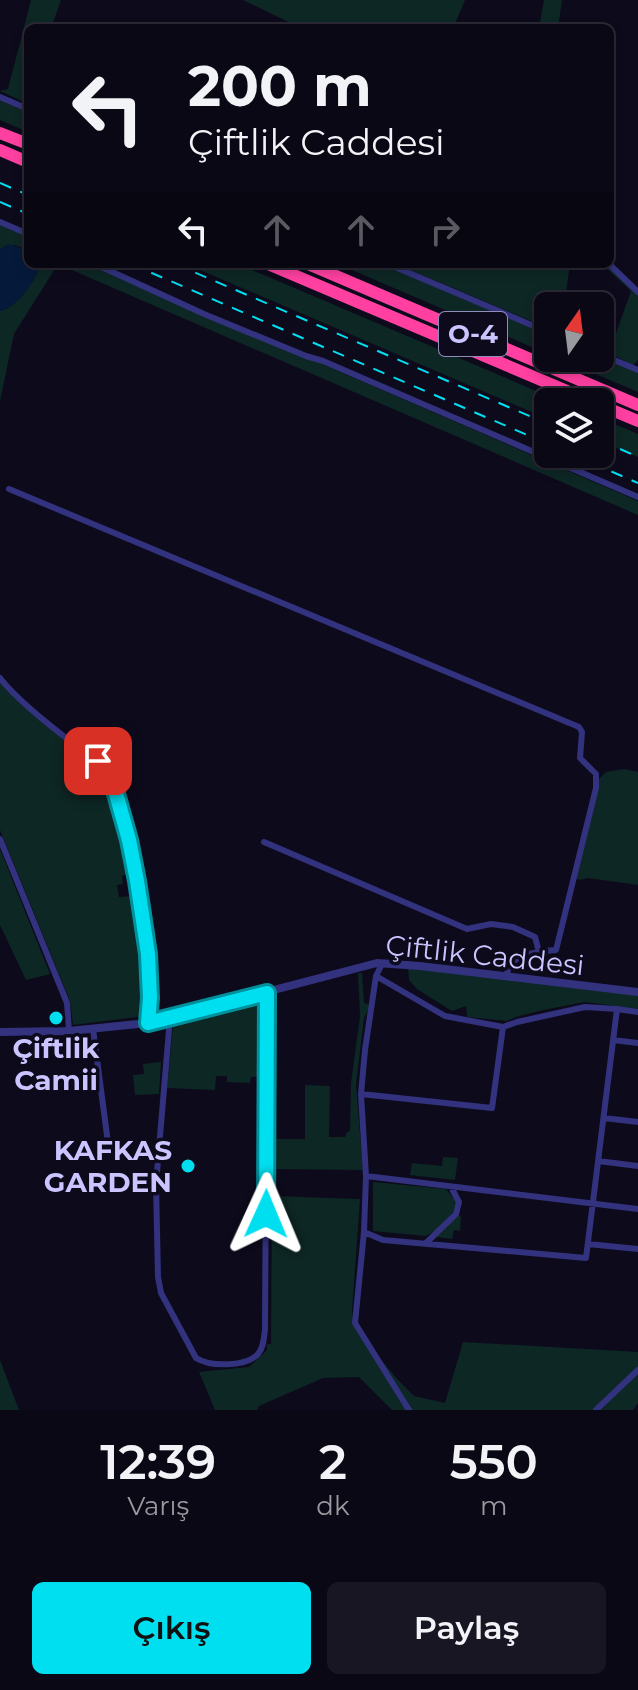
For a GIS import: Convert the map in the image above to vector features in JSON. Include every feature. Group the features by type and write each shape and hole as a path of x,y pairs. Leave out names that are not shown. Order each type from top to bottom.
{"highway":[{"path":"0,133 24,142"},
{"path":"0,150 24,160"},
{"name":"O-4","path":"277,268 560,388"},
{"name":"O-4","path":"317,268 638,405"},
{"path":"614,411 638,421"}],"street":[{"path":"0,97 24,107"},
{"path":"0,222 24,232"},
{"path":"104,268 204,314 323,361 638,497"},
{"path":"397,268 534,326"},
{"path":"613,268 638,292"},
{"path":"614,360 638,370"},
{"path":"9,489 579,727 582,732 580,758 596,774 596,788 556,950 519,956 507,967 506,977"},
{"path":"0,678 12,693 98,761 111,777 129,840 146,937 150,976 148,1023"},
{"path":"0,839 67,1003 69,1031"},
{"path":"264,842 467,929 491,924 513,927 535,937 539,952"},
{"name":"Çiftlik Caddesi","path":"0,1032 69,1031 148,1023 377,963 638,992"},
{"path":"382,964 376,976 361,1094 366,1176 355,1323 409,1410"},
{"path":"376,976 445,1016 503,1027 585,1007 638,1012"},
{"path":"170,1018 156,1184 158,1277 161,1293 196,1358 203,1363 221,1365 257,1355 265,1329 267,993"},
{"path":"364,1232 383,1240 586,1258 617,1009"},
{"path":"361,1094 492,1108 503,1027"},
{"path":"93,1029 108,1143"},
{"path":"613,1040 638,1043"},
{"path":"604,1118 638,1122"},
{"path":"598,1161 638,1166"},
{"path":"366,1176 638,1209"},
{"path":"426,1243 459,1208 451,1187"},
{"path":"588,1244 638,1249"},
{"path":"596,1410 638,1370"}],"green space":[{"path":"31,0 61,0 52,24 25,24"},
{"path":"243,0 465,0 455,24 293,24"},
{"path":"544,0 562,0 559,24 540,24"},
{"path":"24,27 24,102 0,91 8,89"},
{"path":"0,100 24,110 24,130 0,120"},
{"path":"0,225 24,235 24,249 14,245 0,249"},
{"path":"39,268 55,268 14,334 0,401 0,311 13,305 35,278"},
{"path":"67,268 100,268 534,456 534,468 562,468 638,501 638,515"},
{"path":"195,268 247,268 534,390 534,413"},
{"path":"347,268 393,268 534,328 534,348"},
{"path":"406,268 569,268 566,292 534,292 534,322"},
{"path":"606,268 612,268 638,294 638,360 633,365 614,356 614,339 631,291"},
{"path":"614,362 638,372 638,392 591,372 614,372"},
{"path":"614,424 638,434 638,457 614,447"},
{"path":"0,682 97,763 110,781 132,873 122,876 123,884 117,885 119,897 134,896 145,952 145,1016 73,1025 70,1001 0,830"},
{"path":"624,769 638,772 638,885 572,877 595,783 606,772"},
{"path":"0,849 50,974 26,980 0,925"},
{"path":"408,967 638,993 638,1009 585,1002 507,1021 467,1017 466,1006 452,1011 417,989 409,980"},
{"path":"358,973 362,973 364,1003 371,1005 364,1018 356,1085 363,1170 270,1169 271,1139 305,1139 305,1085 330,1086 329,1137 345,1137 350,1131 351,1083 360,1016"},
{"path":"247,1005 261,1008 260,1077 251,1077 250,1083 227,1082 227,1076 216,1076 215,1090 167,1088 173,1026"},
{"path":"161,1062 159,1094 135,1095 133,1075 144,1074 143,1064"},
{"path":"443,1157 458,1158 455,1180 410,1175 412,1163 442,1166"},
{"path":"373,1182 446,1189 456,1201 456,1209 438,1229 426,1236 373,1231"},
{"path":"272,1196 360,1199 352,1312 355,1328 414,1396 445,1403 463,1342 638,1352 638,1403 633,1410 392,1410 359,1377 323,1378 259,1406 257,1410 215,1410 199,1372 249,1367 267,1350 267,1344 271,1344"},
{"path":"459,1215 460,1231 454,1230 452,1239 436,1237"},
{"path":"0,1360 19,1410 0,1410"}],"water":[{"path":"9,244 24,250 24,268 39,268 25,292 13,305 0,311 0,249"}],"railway":[{"path":"0,183 24,193"},
{"path":"0,202 24,212"},
{"path":"140,268 534,438"},
{"path":"184,268 534,418"},
{"path":"614,446 638,457"},
{"path":"603,468 638,483"}],"place":[{"name":"Çiftlik Camii","path":"56,1018"},
{"name":"KAFKAS GARDEN","path":"188,1166"}],"route":[{"path":"98,761 113,783 137,881 148,954 148,1023 267,993 266,1214"}]}
